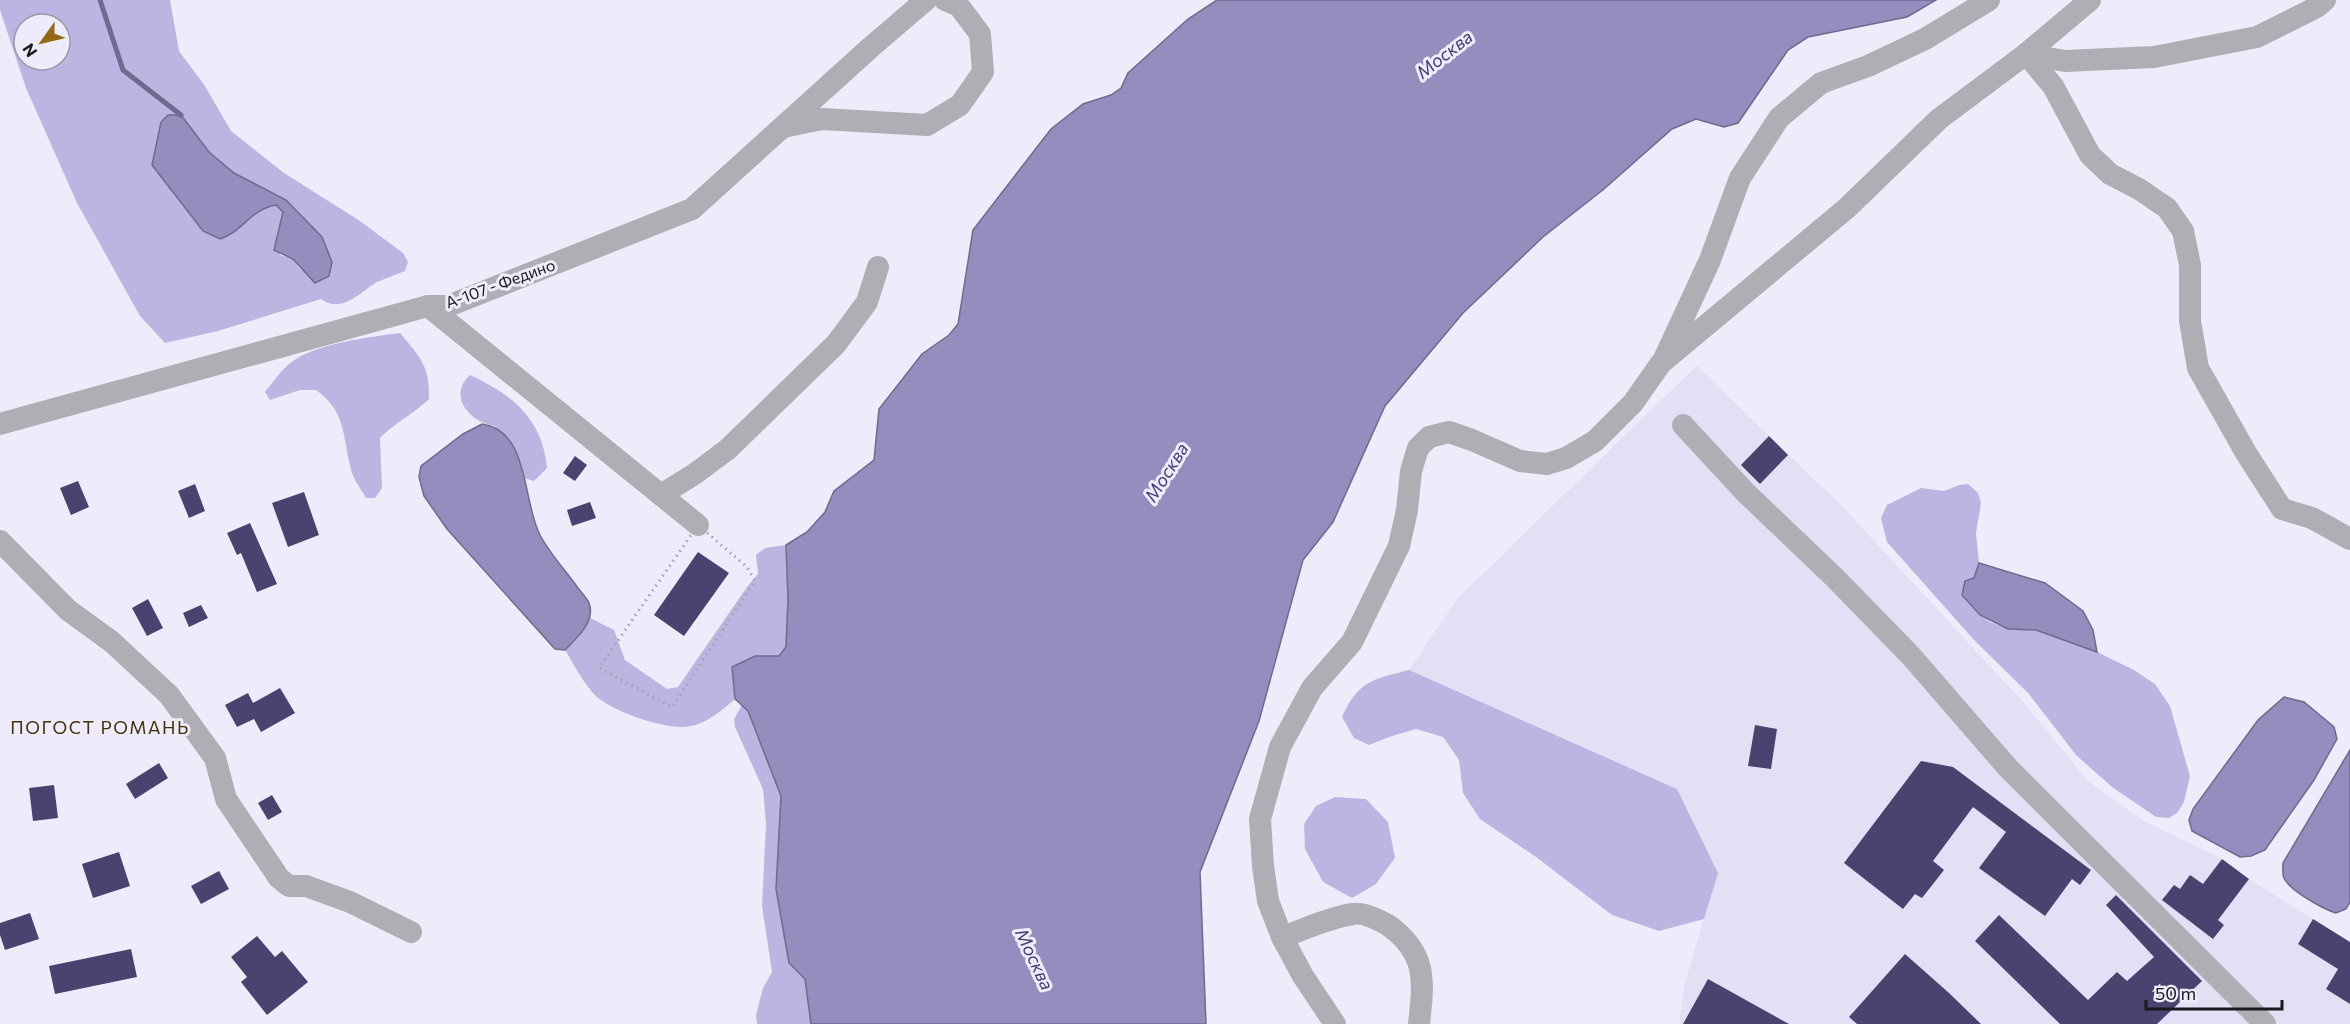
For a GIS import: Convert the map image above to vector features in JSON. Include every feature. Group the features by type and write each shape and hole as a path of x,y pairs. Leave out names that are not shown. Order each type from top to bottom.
{"street":[{"name":"А-107 - Федино","path":"0,424 428,306 448,306 692,209 926,0"},
{"path":"782,128 822,119 927,125 960,105 982,72 981,34 959,6 945,0"},
{"path":"1335,1024 1303,976 1282,937 1268,901 1260,819 1280,747 1312,688 1352,642 1399,546 1407,510 1411,471 1418,448 1429,437 1449,432 1520,461 1547,464 1566,458 1595,441 1633,403 1661,363 1710,260 1740,178 1779,118 1821,84 1868,66 1925,39 1989,0"},
{"path":"1661,363 1847,208 1939,118 2026,54 2090,0"},
{"path":"2026,54 2065,61 2154,57 2256,37 2317,7 2325,0"},
{"path":"2026,54 2053,86 2090,155 2110,174 2139,189 2167,208 2182,231 2190,265 2190,321 2198,368 2246,453 2282,509 2312,519 2350,538"},
{"path":"661,495 728,449 836,344 867,302 878,267"},
{"path":"428,306 698,525"},
{"path":"1683,425 1746,493 1836,579 1911,656 2008,768 2265,1024"},
{"path":"0,541 68,610 112,642 169,695 215,758 226,799 279,878 289,886 306,886 350,902 411,932"},
{"path":"1282,937 1355,913 1381,921 1406,938 1421,965 1422,1001 1419,1024"}],"path":[{"path":"698,525 747,567 755,580 672,707 599,668 698,525"}],"shaded area":[{"path":"0,0 170,0 179,51 205,86 231,131 284,173 360,221 403,253 408,262 405,271 377,282 343,303 329,303 321,299 218,331 165,343 140,316 77,203 21,72 72,72 72,12 12,12 12,46 0,10","holes":["181,115 209,152 234,173 259,187 305,221 322,237 300,269 293,259 280,255 277,235 284,212 276,205 262,208 238,229 203,231 152,166"]},
{"path":"400,333 426,370 429,399 380,438 382,488 375,498 366,498 352,473 342,425 326,398 316,390 300,390 270,400 265,392 287,366 306,353 346,342"},
{"path":"1697,366 1843,507 2025,704 2088,781 2142,820 2222,859 2249,879 2350,942 2350,1024 1679,1024 1685,983 1717,873 1409,670 1457,599"},
{"path":"470,375 512,400 532,422 544,451 547,468 534,481 524,478 523,471 494,426 477,419 464,407 461,391 463,383"},
{"path":"1968,484 1978,493 1981,503 1976,533 1979,563 1974,578 1962,595 1979,614 1990,622 2008,629 2036,630 2097,652 2134,670 2155,684 2170,706 2190,776 2184,802 2177,813 2169,818 2156,817 2112,787 2076,755 2029,694 1974,640 1887,542 1881,518 1887,505 1921,488 1944,491"},
{"path":"786,545 788,599 786,647 779,656 755,656 732,667 735,699 705,721 691,726 673,727 635,717 610,706 593,693 565,650 579,637 590,618 614,630 625,660 667,689 678,687 758,574 756,555 765,548"},
{"path":"1409,670 1677,789 1718,873 1704,919 1659,931 1612,915 1536,857 1480,819 1463,793 1459,760 1443,737 1416,729 1369,745 1354,738 1342,717 1354,696 1376,679"},
{"path":"742,705 748,711 781,796 776,889 789,963 805,979 811,1024 757,1024 756,1015 763,988 772,972 762,906 766,824 763,789 735,727 734,719"},
{"path":"1335,797 1366,799 1388,822 1395,858 1376,884 1352,898 1323,882 1305,849 1304,824 1316,806"}],"water":[{"name":"Москва","path":"1217,0 1936,0 1907,17 1808,37 1788,50 1738,123 1724,127 1696,119 1672,129 1604,189 1543,237 1463,313 1385,406 1333,522 1303,560 1259,721 1200,872 1206,1024 811,1024 805,979 789,963 776,889 781,796 748,711 735,699 732,667 755,656 779,656 786,647 788,599 786,545 807,532 825,512 834,491 874,460 879,409 922,354 949,335 958,324 973,230 1051,129 1083,104 1111,95 1121,88 1128,73 1188,19"},
{"path":"168,115 181,115 209,152 234,173 286,200 322,237 332,262 329,276 315,283 293,259 274,250 283,212 276,205 259,211 235,231 220,239 203,231 152,165 161,122"},
{"path":"482,424 498,429 517,453 534,521 540,535 589,603 588,623 565,650 555,649 447,529 424,496 419,477 421,466 463,434"},
{"path":"1979,563 2045,583 2083,611 2093,630 2097,652 2036,630 2008,629 1980,615 1962,595 1965,581 1974,578"},
{"path":"2284,697 2304,702 2334,727 2337,739 2314,780 2265,850 2251,856 2240,857 2192,831 2189,820 2193,809 2258,720"},
{"path":"2350,750 2350,902 2346,909 2336,913 2323,908 2292,888 2283,876 2283,863"}],"building":[{"path":"1769,436 1788,455 1760,484 1741,465"},
{"path":"575,456 587,465 575,481 563,473"},
{"path":"78,481 89,507 71,515 60,488"},
{"path":"195,484 205,511 189,518 178,491"},
{"path":"304,492 319,535 288,547 272,503"},
{"path":"590,502 596,518 572,526 567,510"},
{"path":"250,523 277,584 257,592 241,553 237,555 227,533"},
{"path":"698,552 729,573 684,636 654,615"},
{"path":"148,599 163,628 147,636 132,608"},
{"path":"201,605 208,618 189,627 183,613"},
{"path":"280,688 295,713 261,732 254,719 237,727 225,705 248,693 253,703"},
{"path":"1755,725 1777,729 1771,769 1748,766"},
{"path":"1921,761 1953,767 2091,870 2080,885 2072,879 2045,916 1979,868 2006,832 1973,807 1933,861 1944,870 1922,898 1915,894 1903,909 1844,863"},
{"path":"159,763 168,778 135,799 126,784"},
{"path":"54,785 58,818 33,821 29,788"},
{"path":"272,795 282,812 268,820 258,803"},
{"path":"119,852 130,886 93,898 82,864"},
{"path":"2222,859 2249,879 2218,920 2224,925 2213,939 2162,900 2174,885 2180,889 2190,875 2203,884"},
{"path":"219,871 229,889 201,904 191,886"},
{"path":"2116,895 2202,981 2157,1024 2060,1024 1975,941 1999,915 2088,1000 2117,972 2127,981 2154,957 2106,905"},
{"path":"30,913 39,939 5,950 0,935 0,923"},
{"path":"2313,919 2350,942 2350,1004 2326,989 2338,969 2298,944"},
{"path":"257,936 275,957 282,951 308,982 267,1015 241,982 247,977 231,957"},
{"path":"131,949 137,977 55,994 49,966"},
{"path":"1905,954 1981,1024 1857,1024 1849,1017"},
{"path":"1708,979 1789,1024 1683,1024"}],"waterway":[{"path":"100,0 123,70 181,115"}],"district":[{"name":"ПОГОСТ РОМАНЬ","path":"100,727"}]}
